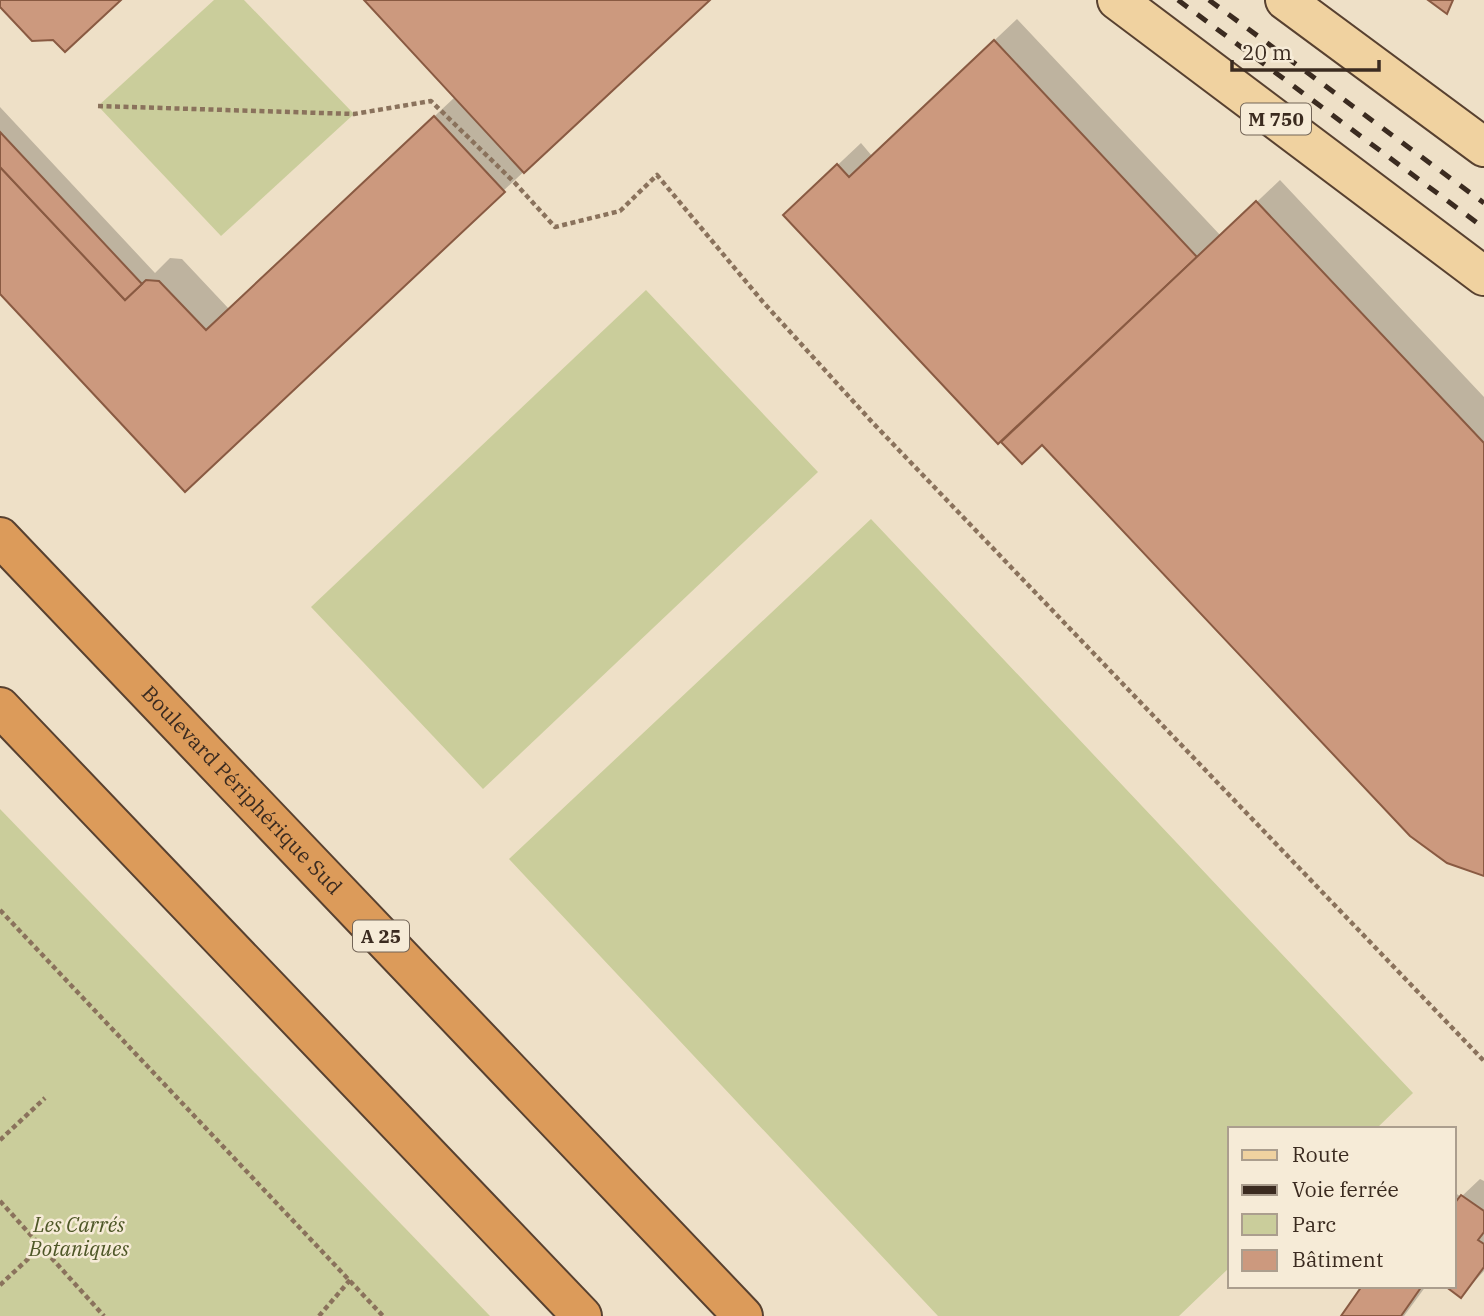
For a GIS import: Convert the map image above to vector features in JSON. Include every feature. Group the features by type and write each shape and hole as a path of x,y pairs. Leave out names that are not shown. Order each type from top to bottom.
{"highway":[{"name":"Boulevard Périphérique Sud","path":"6,541 743,1316"},
{"path":"0,707 582,1316"}],"main road":[{"name":"M 750","path":"1117,0 1484,276"},
{"path":"1285,0 1484,146"}],"path":[{"path":"98,106 354,114 431,101 515,183 555,227 620,211 657,175 763,302 872,422 1484,1061"},
{"path":"0,910 383,1316"},
{"path":"0,1140 45,1098"},
{"path":"0,1201 104,1316"},
{"path":"0,1284 42,1246"},
{"path":"319,1316 350,1280"}],"green space":[{"path":"214,0 244,0 354,114 221,236 98,106"},
{"path":"646,290 818,472 483,789 311,607"},
{"path":"871,519 1413,1093 1378,1127 1228,1127 1228,1269 1179,1316 938,1316 509,859"},
{"name":"Les Carrés Botaniques","path":"0,809 490,1316 0,1316"}],"building":[{"path":"0,0 121,0 65,52 53,40 32,41 0,7"},
{"path":"364,0 710,0 524,173"},
{"path":"1428,0 1453,0 1447,14"},
{"path":"994,40 1197,257 998,444 783,215 837,164 849,177"},
{"path":"434,116 505,192 185,492 0,294 0,167 125,300 146,280 159,281 206,330"},
{"path":"0,132 142,284 125,300 0,167"},
{"path":"1256,201 1484,443 1484,876 1447,863 1410,836 1042,445 1022,464 1001,442"},
{"path":"1461,1195 1484,1211 1484,1232 1478,1240 1484,1244 1484,1267 1461,1298 1448,1288 1456,1288 1456,1201"},
{"path":"1361,1288 1421,1288 1401,1316 1341,1316"}],"railway":[{"path":"1178,0 1484,228"},
{"path":"1209,0 1484,203"}]}
